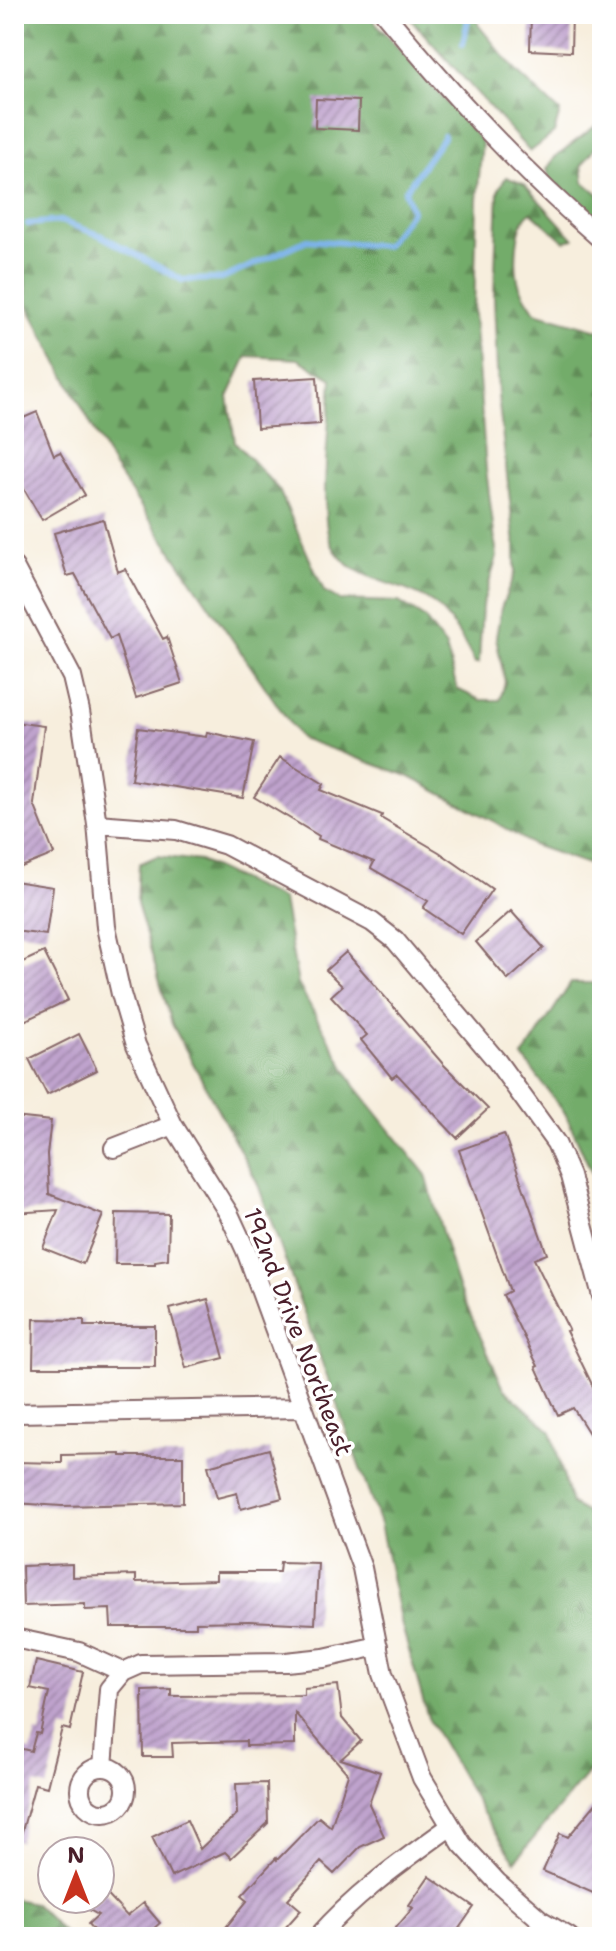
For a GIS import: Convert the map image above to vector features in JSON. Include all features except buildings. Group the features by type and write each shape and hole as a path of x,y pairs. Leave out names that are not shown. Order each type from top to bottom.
{"street":[{"path":"385,14 440,81 529,174 602,240"},
{"name":"192nd Drive Northeast","path":"14,567 72,677 97,824 106,927 136,1045 173,1125 229,1214 246,1251 362,1568 383,1674 422,1778 462,1844 497,1882 542,1921 569,1937"},
{"path":"97,824 176,830 226,845 372,922 395,940 496,1060 556,1143 570,1176 602,1296"},
{"path":"114,1148 173,1125"},
{"path":"14,1413 303,1408"},
{"path":"14,1638 79,1652 123,1672"},
{"path":"103,1767 109,1689 123,1672 141,1664 286,1662 324,1658 378,1646"},
{"path":"318,1937 332,1920 384,1874 451,1826"}],"green space":[{"path":"14,14 368,14 482,142 474,315 486,469 497,557 482,606 479,663 475,663 455,628 436,606 415,593 361,573 339,556 331,543 325,512 325,489 332,379 298,359 247,356 228,397 235,442 279,490 324,591 340,600 399,602 424,618 446,647 457,689 480,700 500,700 505,682 496,637 501,608 515,573 515,545 498,396 494,297 498,191 506,177 524,184 574,239 564,241 531,212 519,234 517,276 535,312 602,331 602,879 596,867 533,845 408,776 300,738 113,466 28,306 14,176"},
{"path":"406,14 478,14 478,25 517,72 560,112 554,133 530,152"},
{"path":"602,121 602,147 595,148 582,165 584,182 602,197 602,233 551,185 547,169 556,156"},
{"path":"157,856 200,861 283,900 298,984 355,1086 426,1175 457,1285 504,1389 551,1431 571,1504 602,1521 602,1756 515,1861 428,1718 400,1619 380,1524 257,1182 172,1024 137,903 139,864"},
{"path":"571,983 602,983 602,1171 592,1173 566,1115 523,1057"},
{"path":"14,1899 34,1903 36,1915 46,1915 68,1937 14,1937"}],"waterway":[{"path":"463,44 469,14"},
{"path":"28,224 60,221 100,235 182,280 222,279 307,240 385,246 412,211 405,191 444,136"}]}
